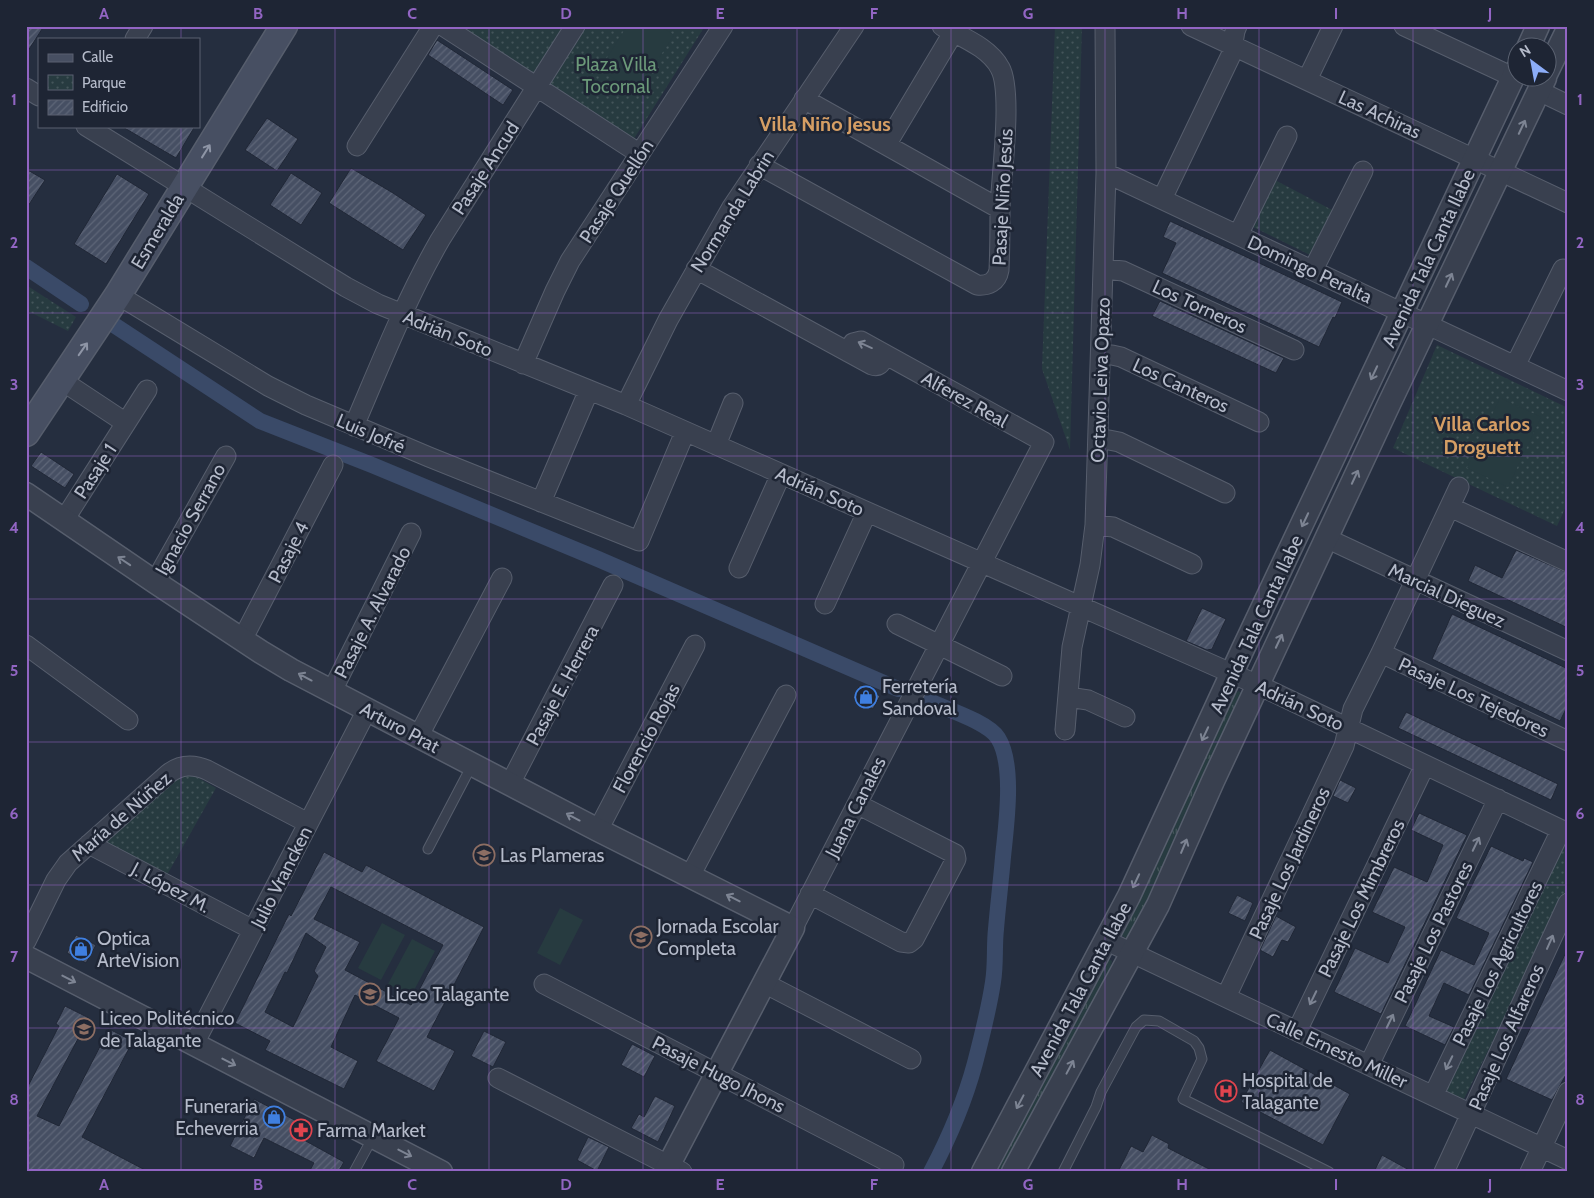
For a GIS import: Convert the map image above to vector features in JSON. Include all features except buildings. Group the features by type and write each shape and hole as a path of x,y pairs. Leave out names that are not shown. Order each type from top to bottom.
{"main road":[{"name":"Esmeralda","path":"26,433 118,295 284,26"}],"street":[{"path":"136,38 143,26"},
{"path":"357,146 433,26"},
{"path":"443,26 640,154"},
{"name":"Pasaje Ancud","path":"354,426 402,314 426,264 575,26"},
{"name":"Pasaje Quellón","path":"523,364 570,261 723,26"},
{"name":"Normanda Labrin","path":"626,405 668,320 732,206 854,26"},
{"name":"Octavio Leiva Opazo","path":"1065,730 1072,647 1090,564 1095,525 1106,173 1105,26"},
{"name":"Las Achiras","path":"1191,26 1568,202"},
{"path":"1162,199 1231,55 1238,26"},
{"path":"1307,80 1332,26"},
{"path":"1404,26 1425,31 1506,70"},
{"path":"1533,38 1538,26"},
{"path":"886,145 948,30"},
{"name":"Pasaje Niño Jesús","path":"759,165 977,285 988,284 996,279 998,274 1005,84 1000,68 990,54 948,30"},
{"name":"Avenida Tala Canta Ilabe","path":"1556,54 1568,30"},
{"path":"26,88 38,95"},
{"name":"Avenida Tala Canta Ilabe","path":"983,1172 1125,903 1508,88"},
{"name":"Avenida Tala Canta Ilabe","path":"1013,1172 1158,905 1195,819 1326,538 1540,88"},
{"path":"1550,88 1568,105"},
{"path":"804,100 1000,209"},
{"name":"Adrián Soto","path":"89,128 346,287 378,304 626,405 1232,673 1565,831"},
{"path":"1238,235 1287,136"},
{"path":"1313,270 1363,171"},
{"name":"Domingo Peralta","path":"1106,173 1568,391"},
{"name":"Alferez Real","path":"696,268 848,352 853,343 858,341 1044,442"},
{"name":"Los Torneros","path":"1104,269 1123,271 1294,350"},
{"path":"1515,366 1563,269"},
{"name":"Luis Jofré","path":"118,295 268,386 306,405 639,541 685,432"},
{"name":"Los Canteros","path":"1101,356 1112,355 1121,357 1259,422"},
{"name":"Pasaje 1","path":"61,380 126,423"},
{"name":"Pasaje 1","path":"64,520 147,390"},
{"path":"541,502 589,390"},
{"path":"716,445 733,403"},
{"path":"1098,440 1119,442 1225,493"},
{"name":"Juana Canales","path":"672,1169 716,1073 1044,442"},
{"name":"Ignacio Serrano","path":"156,582 226,456"},
{"name":"Pasaje 4","path":"242,640 333,465"},
{"path":"739,568 781,474"},
{"name":"Pasaje Los Jardineros","path":"1226,997 1344,746 1353,709 1459,487"},
{"name":"Arturo Prat","path":"26,494 273,660 472,765 792,928"},
{"path":"1450,507 1568,562"},
{"path":"826,604 867,512"},
{"path":"1095,525 1113,527 1192,564"},
{"name":"Pasaje A. Alvarado","path":"332,691 411,533"},
{"name":"Marcial Dieguez","path":"1326,538 1568,651"},
{"path":"418,737 502,578"},
{"name":"Pasaje E. Herrera","path":"510,784 613,586"},
{"path":"897,624 1002,676"},
{"path":"26,645 128,720"},
{"name":"Florencio Rojas","path":"598,830 695,645"},
{"name":"Pasaje Los Tejedores","path":"1381,653 1568,741"},
{"path":"690,876 786,695"},
{"path":"1068,696 1088,700 1125,718"},
{"name":"Julio Vrancken","path":"194,1044 367,710"},
{"name":"Pasaje Los Mimbreros","path":"1297,1031 1425,764"},
{"name":"María de Núñez","path":"26,941 56,880 68,863 173,770 184,766 198,766 308,823"},
{"name":"Pasaje Los Pastores","path":"1369,1065 1498,799"},
{"path":"810,894 901,942 909,943 914,939 956,859 955,854 857,804"},
{"name":"Pasaje Los Agricultores","path":"1433,1096 1565,831"},
{"name":"J. López M.","path":"89,844 253,930"},
{"name":"Pasaje Los Alfareros","path":"1444,1172 1568,903"},
{"name":"Calle Ernesto Miller","path":"1105,940 1568,1160"},
{"path":"26,956 441,1172"},
{"path":"764,983 911,1059"},
{"name":"Pasaje Hugo Jhons","path":"544,984 894,1165"},
{"path":"498,1078 672,1169"},
{"path":"1530,1172 1568,1092"}],"lane":[{"path":"428,849 472,765"},
{"path":"1063,1172 1096,1108 1101,1092 1136,1027 1144,1020 1159,1021 1194,1041 1199,1048 1202,1060 1183,1099 1329,1172"},
{"path":"354,1172 373,1136"}],"green space":[{"name":"Plaza Villa Tocornal","path":"457,26 705,26 630,145"},
{"path":"627,26 660,26 674,35 636,93 600,69"},
{"path":"1055,26 1082,26 1070,450 1042,369"},
{"path":"1273,179 1336,212 1314,257 1249,225"},
{"path":"26,285 76,317 68,331 26,310"},
{"name":"Villa Carlos Droguett","path":"1437,345 1568,408 1568,502 1557,526 1393,448"},
{"path":"1500,398 1541,417 1508,487 1467,468"},
{"path":"1238,691 1242,693 1242,698 1132,934 1127,939 1121,935 1233,696"},
{"path":"181,774 195,776 216,788 167,875 100,841"},
{"path":"1566,842 1568,843 1568,890 1463,1101 1446,1091 1560,846"},
{"path":"560,908 583,920 560,965 537,953"},
{"path":"382,923 405,935 381,980 358,968"},
{"path":"412,939 435,951 411,996 388,984"},
{"path":"1105,957 1112,961 1109,974 1004,1172 990,1172"}],"waterway":[{"path":"26,267 81,304"},
{"path":"114,325 260,421 372,465 598,559 898,689"},
{"path":"929,701 966,716 993,732 1003,750 1008,779 1006,829 995,936 994,975 983,1033 961,1105 931,1172"}],"place":[{"name":"Ferretería Sandoval","path":"866,697"},
{"name":"Las Plameras","path":"484,855"},
{"name":"Jornada Escolar Completa","path":"641,937"},
{"name":"Optica ArteVision","path":"81,949"},
{"name":"Liceo Talagante","path":"370,994"},
{"name":"Liceo Politécnico de Talagante","path":"84,1029"},
{"name":"Hospital de Talagante","path":"1226,1091"},
{"name":"Funeraria Echeverria","path":"274,1117"},
{"name":"Farma Market","path":"301,1130"}],"district":[{"name":"Villa Niño Jesus","path":"825,124"},
{"name":"Villa Carlos Droguett","path":"1482,436"}]}
